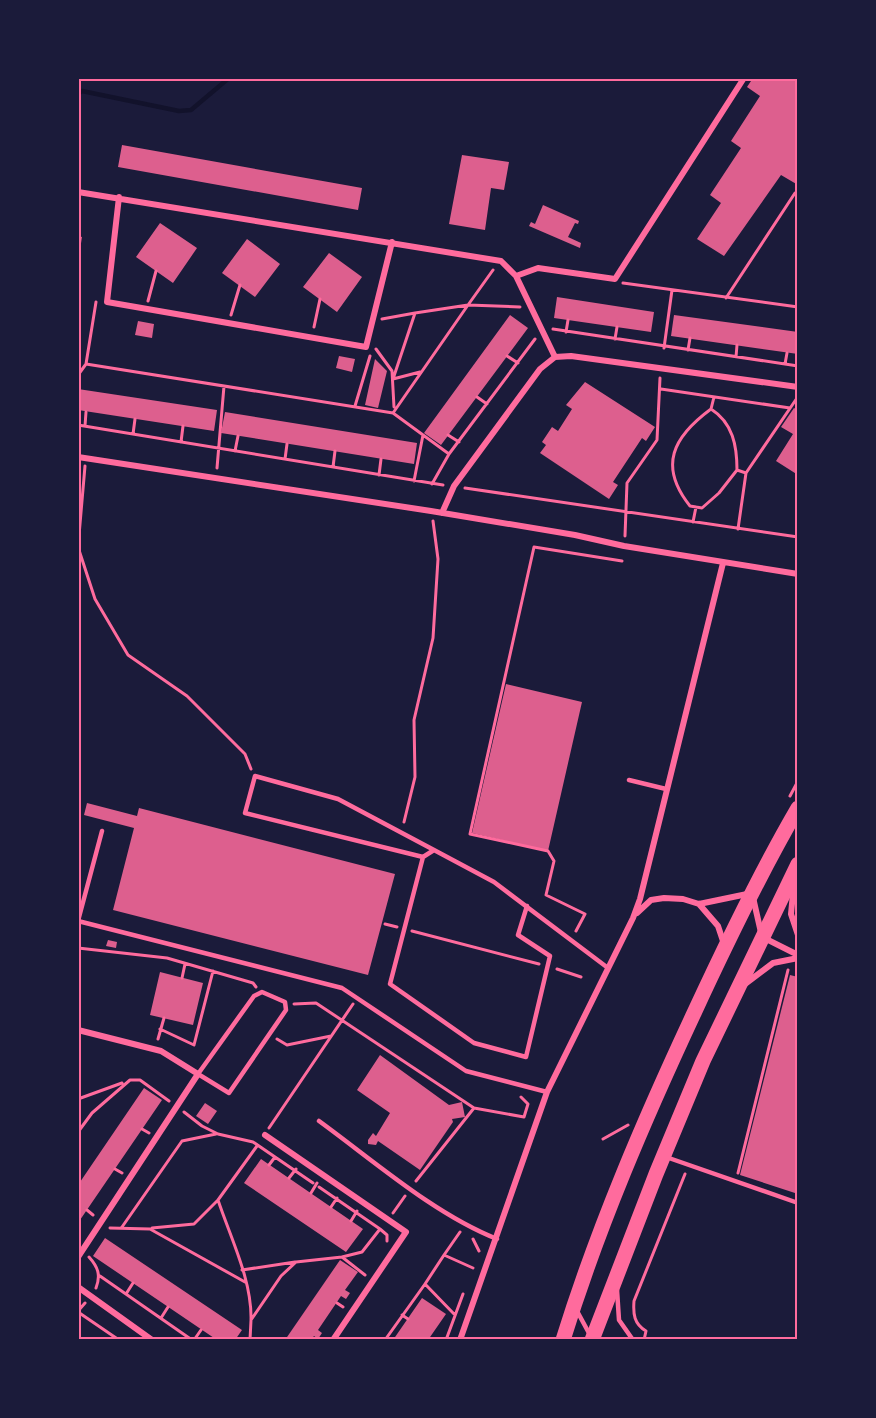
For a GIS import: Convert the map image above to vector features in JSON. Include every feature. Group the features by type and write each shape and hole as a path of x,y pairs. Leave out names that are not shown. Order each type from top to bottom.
{"main road":[{"path":"563,1340 623,1173 725,948 798,808"},
{"path":"595,1340 616,1275 663,1156 735,991 797,866"}],"street":[{"path":"516,276 537,268 615,279 744,78"},
{"path":"78,192 501,261 516,276 555,357"},
{"path":"119,197 107,302 366,347 392,242"},
{"path":"442,513 454,486 540,369 555,357 571,356 798,387"},
{"path":"82,458 431,511 723,563 798,574"},
{"path":"460,1340 547,1092 633,918 723,563"},
{"path":"797,866 791,914 798,935"},
{"path":"633,918 651,900 683,899 699,904 752,893 762,937 798,956"},
{"path":"699,904 718,926 725,948"},
{"path":"735,991 773,963 798,956"},
{"path":"78,1030 155,1050 198,1074 80,1254"},
{"path":"265,1135 406,1232 333,1340"},
{"path":"78,1287 152,1340"}],"lane":[{"path":"423,857 245,813 255,776 338,799 401,831 494,882 608,968"},
{"path":"629,780 666,789"},
{"path":"102,831 78,921 342,988 466,1071 547,1092"},
{"path":"434,850 423,857 390,984 474,1043 525,1058 550,956 518,935 527,906"},
{"path":"262,992 285,1002 285,1005 286,1010 229,1093 198,1074 254,996 262,992"},
{"path":"319,1121 411,1188 475,1230 497,1239"},
{"path":"663,1156 798,1203"},
{"path":"616,1275 619,1320 633,1340"},
{"path":"574,1306 595,1340"}],"path":[{"path":"726,298 798,189"},
{"path":"483,268 503,275"},
{"path":"394,411 493,270"},
{"path":"146,309 156,271"},
{"path":"620,283 798,307"},
{"path":"228,323 240,285"},
{"path":"664,347 672,290"},
{"path":"78,375 86,364 98,294"},
{"path":"381,319 468,305 522,307 517,298"},
{"path":"312,338 320,299"},
{"path":"379,326 383,308"},
{"path":"393,379 416,313"},
{"path":"566,332 568,320"},
{"path":"615,339 617,327"},
{"path":"552,330 798,366"},
{"path":"432,484 449,454 518,363 535,336"},
{"path":"688,350 690,338"},
{"path":"355,406 374,345 392,371 394,411"},
{"path":"736,357 737,345"},
{"path":"785,364 787,353"},
{"path":"507,356 518,363"},
{"path":"86,364 394,411 449,454"},
{"path":"393,379 420,372"},
{"path":"624,546 627,483 657,440 660,378"},
{"path":"217,478 217,448 224,386"},
{"path":"660,389 790,408"},
{"path":"711,410 723,417 732,433 737,450 737,470 718,494 702,508 690,506 678,490 671,463 674,449 694,422 711,410 714,396"},
{"path":"477,397 487,404"},
{"path":"738,530 747,472 798,397"},
{"path":"85,426 86,411"},
{"path":"133,434 135,419"},
{"path":"78,425 432,484 798,537"},
{"path":"181,442 183,426"},
{"path":"414,481 423,435"},
{"path":"448,435 459,442"},
{"path":"235,451 238,436"},
{"path":"285,459 287,444"},
{"path":"333,467 335,451"},
{"path":"82,458 78,548 95,599 128,655 187,696 244,754 255,776"},
{"path":"379,475 381,459"},
{"path":"737,470 747,472"},
{"path":"693,522 696,507"},
{"path":"401,831 415,777 414,720 433,638 438,560 431,511"},
{"path":"576,931 585,914 546,895 554,861 548,850 470,834 534,547 622,561"},
{"path":"385,924 549,966 581,977"},
{"path":"78,948 167,958 254,983 259,993"},
{"path":"182,978 185,964"},
{"path":"737,1178 789,969"},
{"path":"160,1029 194,1046 213,971"},
{"path":"105,1228 150,1228 194,1224 218,1200 265,1135 357,998"},
{"path":"285,1005 316,1003 474,1108 524,1117 528,1104 516,1095"},
{"path":"155,1050 164,1018"},
{"path":"270,1034 287,1045 333,1035"},
{"path":"78,1100 135,1078 140,1080 202,1126 218,1134 257,1145 380,1229 387,1234 384,1250"},
{"path":"78,1132 92,1113 124,1083"},
{"path":"389,1220 411,1188 474,1108"},
{"path":"603,1139 628,1125"},
{"path":"122,1228 182,1141 218,1134"},
{"path":"269,1165 274,1157"},
{"path":"115,1169 123,1174"},
{"path":"644,1340 646,1331 638,1327 633,1315 634,1301 685,1174"},
{"path":"218,1200 247,1283 251,1301 250,1340"},
{"path":"87,1210 95,1216"},
{"path":"150,1228 247,1283"},
{"path":"241,1270 342,1257 362,1252 380,1229"},
{"path":"385,1340 461,1230"},
{"path":"80,1254 96,1265 100,1276 193,1340 201,1330"},
{"path":"444,1255 474,1267 470,1277"},
{"path":"342,1257 366,1275"},
{"path":"96,1265 99,1260"},
{"path":"251,1320 281,1276 296,1262"},
{"path":"361,1283 372,1267"},
{"path":"100,1276 91,1296 78,1311 119,1340"},
{"path":"126,1294 133,1283"},
{"path":"425,1284 455,1315"},
{"path":"446,1340 466,1286"},
{"path":"339,1316 350,1299"},
{"path":"337,1303 344,1308"},
{"path":"160,1318 168,1307"},
{"path":"402,1315 408,1319"}],"building":[{"path":"753,78 798,78 798,185 781,175 724,256 697,239 721,203 710,195 741,148 731,141 760,96 747,87"},
{"path":"122,145 362,188 358,210 118,167"},
{"path":"462,155 509,162 504,190 491,188 485,230 449,224"},
{"path":"543,205 579,221 578,224 575,223 568,237 581,243 580,248 529,226 531,222 535,224"},
{"path":"160,223 197,248 173,283 136,257"},
{"path":"78,236 82,237 79,256 78,256"},
{"path":"247,239 280,264 255,297 222,273"},
{"path":"329,253 362,277 337,312 303,287"},
{"path":"557,297 654,312 651,332 554,318"},
{"path":"510,315 528,328 441,445 424,433"},
{"path":"674,315 798,332 798,354 671,336"},
{"path":"138,321 154,324 152,338 135,335"},
{"path":"339,356 355,359 352,372 336,368"},
{"path":"375,359 387,371 378,408 365,405"},
{"path":"585,382 655,427 646,441 642,438 613,482 618,485 609,499 540,453 546,445 542,442 552,427 558,431 572,409 566,405"},
{"path":"78,389 217,410 214,431 78,410"},
{"path":"794,408 798,410 798,475 776,461 793,434 781,427"},
{"path":"225,412 417,443 414,464 221,433"},
{"path":"506,684 582,702 548,851 472,833"},
{"path":"87,803 137,816 139,808 395,874 368,975 113,910 134,828 84,815"},
{"path":"108,940 117,942 116,948 106,946"},
{"path":"160,972 203,983 193,1025 150,1015"},
{"path":"790,975 798,977 798,1194 740,1175"},
{"path":"380,1055 449,1105 462,1102 465,1117 452,1119 453,1122 420,1170 378,1141 376,1145 368,1144 368,1140 373,1133 376,1136 390,1113 357,1090"},
{"path":"144,1088 162,1100 80,1220 78,1218 78,1185"},
{"path":"205,1103 217,1111 208,1124 196,1116"},
{"path":"261,1159 363,1229 346,1252 244,1183"},
{"path":"105,1238 242,1330 235,1340 217,1340 93,1256"},
{"path":"340,1260 358,1272 345,1290 350,1293 346,1299 341,1296 318,1330 322,1333 318,1339 314,1336 311,1340 285,1340"},
{"path":"422,1298 446,1314 428,1340 393,1340"}],"waterway":[{"path":"78,94 82,91 179,111 191,110 229,78"}]}
